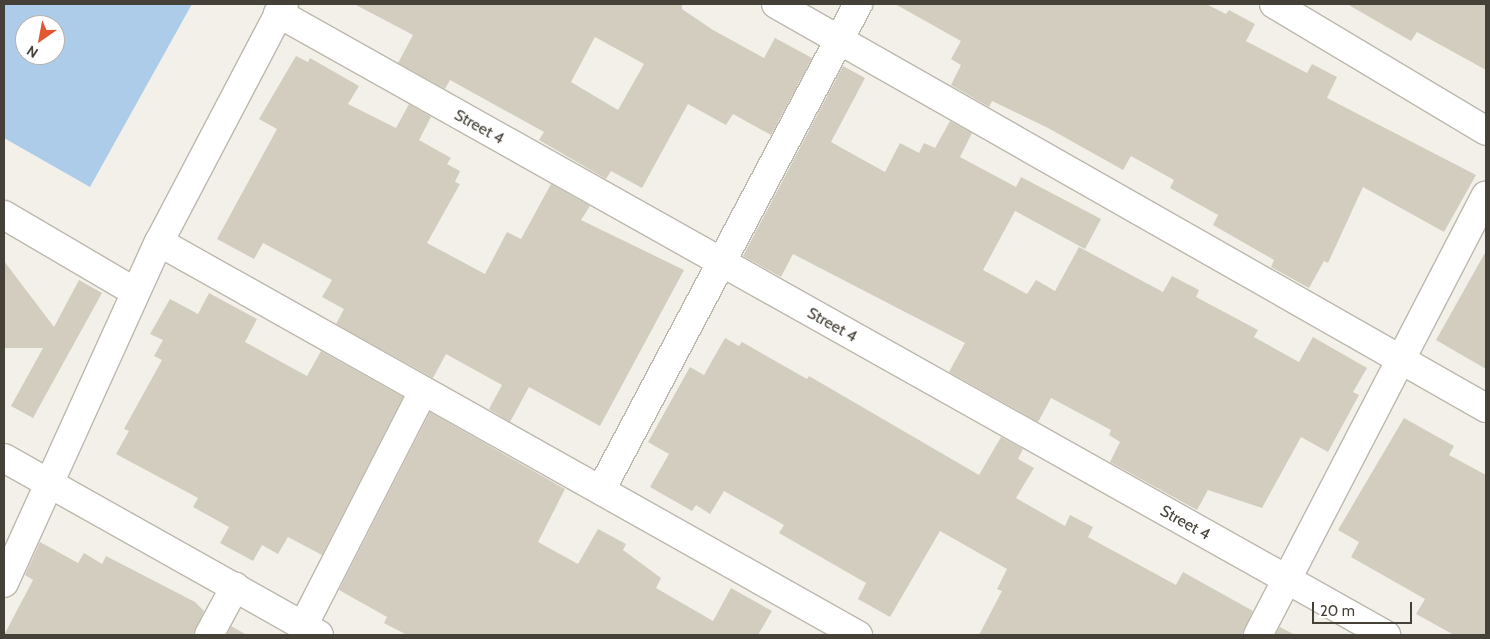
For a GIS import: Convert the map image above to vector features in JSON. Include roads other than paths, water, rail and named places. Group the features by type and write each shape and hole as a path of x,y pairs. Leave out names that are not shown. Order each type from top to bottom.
{"street":[{"path":"776,4 840,37 1486,408"},
{"path":"602,488 858,4"},
{"path":"1274,4 1486,131"},
{"path":"4,583 159,242 281,9"},
{"name":"Street 4","path":"281,9 720,263 1386,635"},
{"path":"1258,635 1288,581 1400,358 1486,196"},
{"path":"4,216 135,292"},
{"path":"159,242 423,392 602,488 858,635"},
{"path":"4,458 311,630 423,392"},
{"path":"209,635 235,587"}],"water":[{"path":"4,4 192,4 90,187 4,138"}]}
